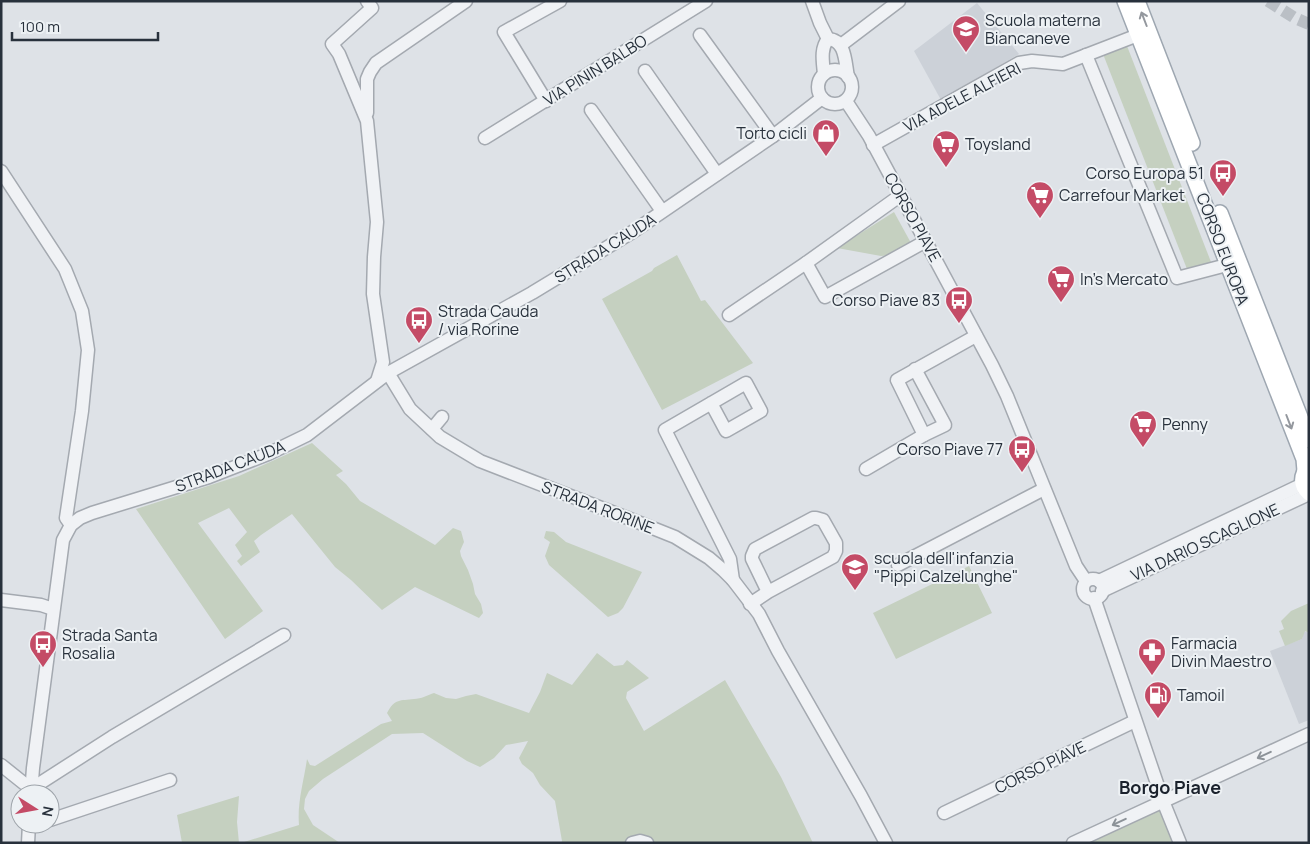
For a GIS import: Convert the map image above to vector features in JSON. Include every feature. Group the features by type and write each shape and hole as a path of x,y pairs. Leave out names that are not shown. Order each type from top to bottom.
{"main road":[{"name":"CORSO EUROPA","path":"1125,1 1304,459 1307,482"},
{"name":"CORSO EUROPA","path":"1137,1 1309,440"}],"street":[{"path":"367,1 372,8 332,44 339,54 367,121"},
{"path":"382,377 383,362 373,294 377,222 367,121 367,79 376,63 466,1"},
{"path":"546,101 504,32 560,1"},
{"name":"VIA PININ BALBO","path":"485,138 706,1"},
{"path":"812,1 828,39"},
{"path":"841,45 899,1"},
{"path":"700,35 773,136"},
{"name":"VIA ADELE ALFIERI","path":"873,145 1020,63 1032,61 1063,64 1138,35"},
{"path":"828,39 834,39 841,45 848,77"},
{"path":"824,74 823,50 824,44 828,39"},
{"name":"CORSO EUROPA","path":"1086,55 1177,278 1223,266"},
{"path":"837,70 843,72 848,77 852,89 846,101 840,104 833,104 822,98 818,86 824,74 837,70"},
{"path":"645,71 717,174"},
{"name":"STRADA CAUDA","path":"71,525 80,518 92,513 209,478 307,435 382,377 540,288 634,231 773,136 822,98"},
{"name":"CORSO PIAVE","path":"846,101 901,195 1007,396 1076,566 1095,588 1136,721 1163,801 1180,843"},
{"path":"591,110 662,212"},
{"path":"1,171 66,269 82,312 88,350 82,411 66,518 71,525 63,540 32,784"},
{"path":"729,315 901,195"},
{"path":"806,263 825,297 926,242"},
{"path":"924,435 897,380 976,336"},
{"path":"866,469 945,425 915,369"},
{"name":"STRADA RORINE","path":"382,377 410,409 440,437 480,461 675,537 709,558 733,580 759,614 886,843"},
{"path":"712,403 665,430 730,559 733,580"},
{"path":"432,429 442,417"},
{"name":"VIA DARIO SCAGLIONE","path":"1095,588 1307,482"},
{"path":"898,565 1044,489"},
{"path":"750,604 768,592 833,558 836,547 823,520 813,518 755,549 752,560 768,592"},
{"path":"1,600 53,609"},
{"path":"43,784 112,737 284,635"},
{"name":"CORSO PIAVE","path":"944,813 1136,721"},
{"path":"1074,843 1309,734"},
{"path":"1,765 22,784"},
{"path":"60,817 170,780"},
{"path":"632,843 640,841 647,843"}],"shaded area":[{"name":"Scuola materna Biancaneve","path":"977,3 1019,54 941,100 914,51"},
{"path":"1304,631 1309,633 1309,720 1299,724 1270,651 1302,639"}],"green space":[{"path":"1127,46 1211,262 1187,269 1103,54"},
{"path":"894,212 911,243 891,255 881,256 837,248"},
{"path":"677,255 701,301 705,300 753,363 662,410 602,299"},
{"path":"312,443 343,471 336,475 360,501 435,545 453,528 461,531 464,542 460,551 461,556 468,570 475,594 481,604 483,613 479,618 415,587 382,610 335,567 292,514 254,541 260,552 241,566 237,561 242,556 235,545 247,532 229,508 198,523 263,611 225,639 136,509 239,476"},
{"path":"546,531 554,532 566,542 642,572 623,608 618,613 608,617 549,565 545,556 550,542 544,538"},
{"path":"969,566 992,613 896,659 873,613"},
{"path":"1309,603 1309,633 1305,631 1302,639 1285,646 1279,631 1284,629 1281,621 1291,611"},
{"path":"597,653 614,666 623,665 627,660 649,678 627,692 626,698 644,731 725,680 781,777 813,843 561,843 555,801 540,785 533,773 522,764 519,758 528,741 506,745 494,758 480,767 467,761 423,733 392,734 323,779 309,791 305,799 304,809 313,825 340,843 241,843 299,825 300,800 307,759 310,765 315,766 381,724 392,721 387,713 395,703 434,693 446,698 456,699 476,694 529,713 547,673 572,685"},
{"path":"239,796 237,822 239,843 182,843 177,815"},
{"path":"1159,807 1173,843 1093,843 1091,838"}],"tunnel":[{"path":"1268,1 1295,18 1309,24"}],"place":[{"name":"Scuola materna Biancaneve","path":"966,53"},
{"name":"Torto cicli","path":"826,157"},
{"name":"Toysland","path":"946,168"},
{"name":"Corso Europa 51","path":"1223,197"},
{"name":"Carrefour Market","path":"1040,219"},
{"name":"In's Mercato","path":"1061,303"},
{"name":"Corso Piave 83","path":"959,324"},
{"name":"Strada Cauda / via Rorine","path":"419,344"},
{"name":"Penny","path":"1143,448"},
{"name":"Corso Piave 77","path":"1022,473"},
{"name":"scuola dell'infanzia \"Pippi Calzelunghe\"","path":"855,591"},
{"name":"Strada Santa Rosalia","path":"43,668"},
{"name":"Farmacia Divin Maestro","path":"1152,676"},
{"name":"Tamoil","path":"1158,719"}],"district":[{"name":"Borgo Piave","path":"1170,787"}]}
